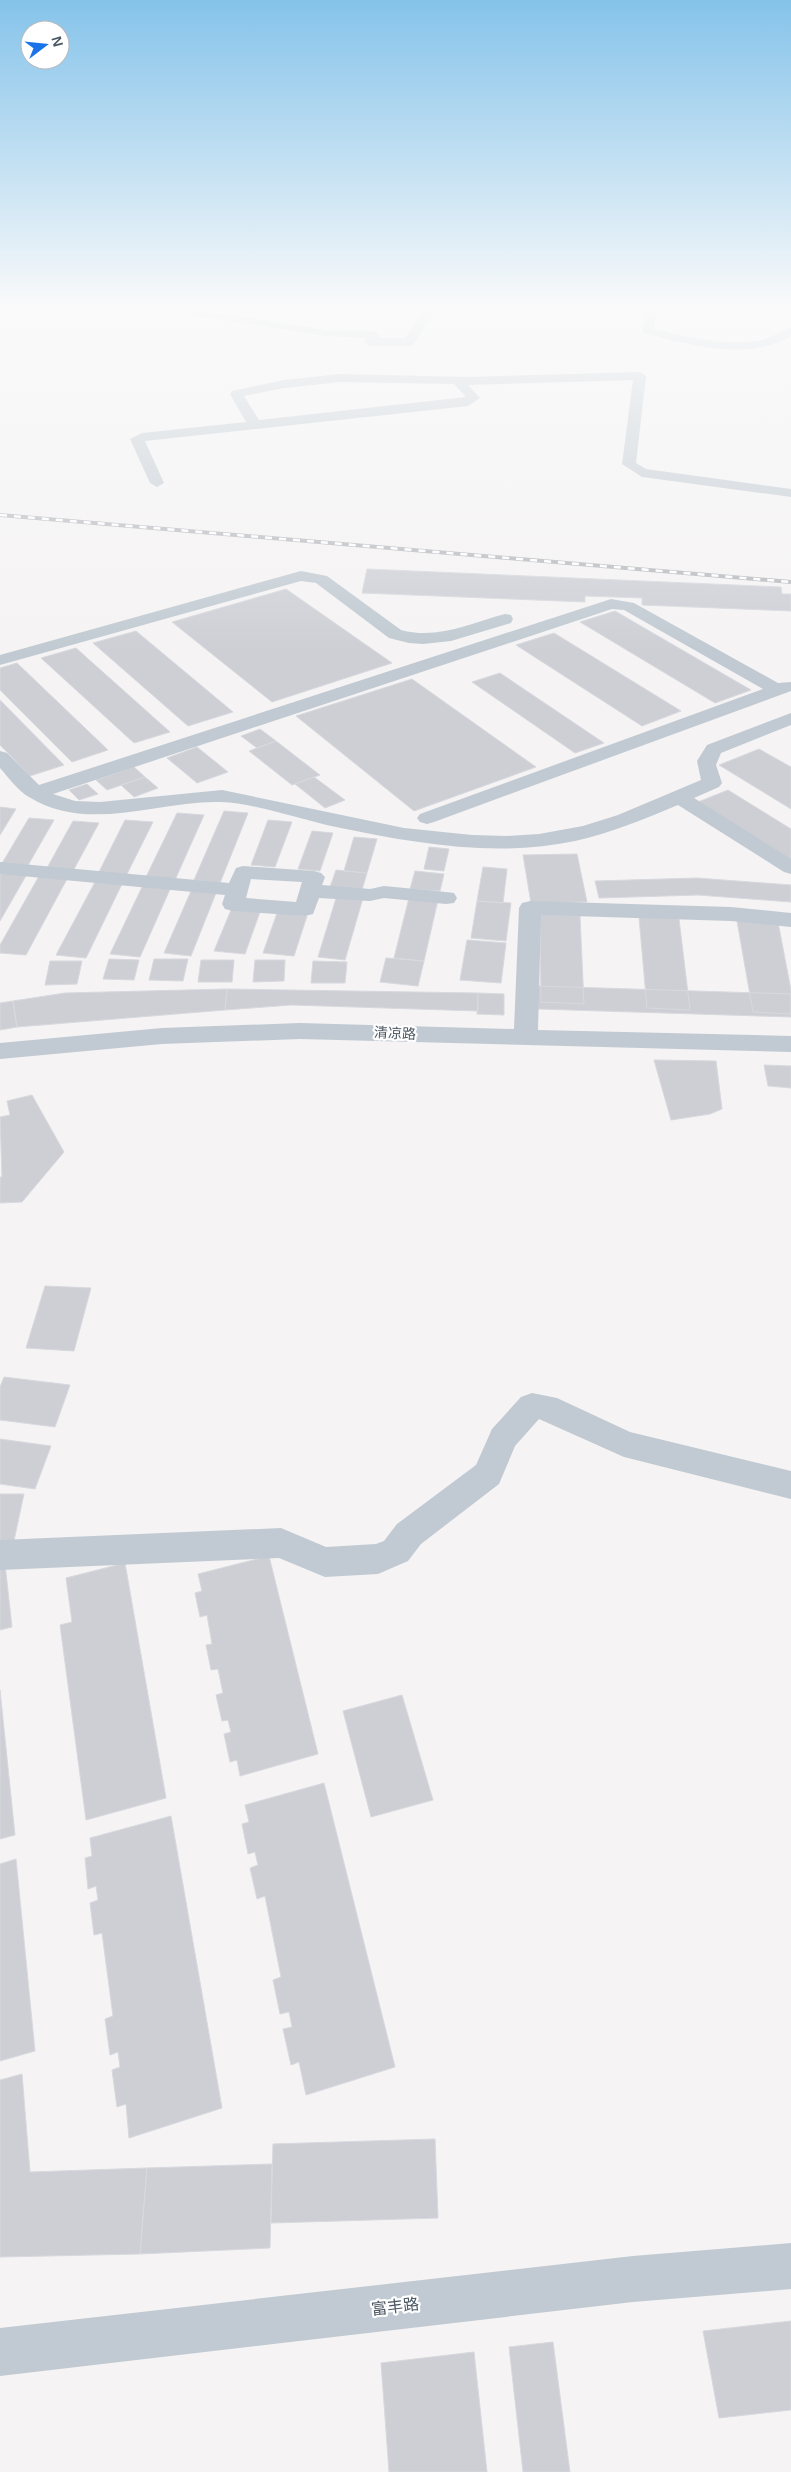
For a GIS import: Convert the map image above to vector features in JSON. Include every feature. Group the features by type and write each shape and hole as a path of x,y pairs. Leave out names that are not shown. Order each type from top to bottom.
{"street":[{"path":"157,483 137,439 279,422"},
{"path":"635,422 630,464 631,468 642,473 791,493"},
{"path":"0,660 291,579 308,576 321,579 395,634 410,638 428,639 446,636 518,616"},
{"path":"291,579 314,596"},
{"path":"35,793 605,605 617,604 628,606 783,687"},
{"path":"361,629 415,668"},
{"path":"427,818 783,687"},
{"path":"0,757 35,793 60,803 104,808 135,806 200,797 233,797 374,828 497,842 536,841 594,830 712,783 706,762 707,757 714,749 791,720"},
{"path":"678,796 791,868"},
{"path":"0,868 238,890"},
{"path":"244,872 314,877 310,891 305,909 233,904 244,872"},
{"path":"310,891 370,896 384,892 446,898"},
{"path":"526,1037 530,908 731,914 791,920"},
{"name":"清凉路","path":"0,1051 86,1042 231,1032 367,1032 791,1044"},
{"path":"0,1555 281,1543 325,1562 354,1562 378,1559 396,1551 409,1534 488,1474 503,1438 532,1406 546,1407 624,1444 791,1485"},
{"name":"富丰路","path":"0,2352 633,2279 791,2266"}],"building":[{"path":"367,569 781,587 782,594 791,594 791,611 642,605 642,598 585,596 585,602 362,593"},
{"path":"286,589 392,663 272,702 172,622"},
{"path":"615,611 751,690 715,703 580,622"},
{"path":"136,631 233,712 188,726 93,643"},
{"path":"554,633 681,711 642,726 516,645"},
{"path":"76,648 170,732 134,743 41,658"},
{"path":"17,663 108,750 72,762 0,690 0,668"},
{"path":"500,673 604,743 575,753 472,682"},
{"path":"412,679 536,767 414,811 296,716"},
{"path":"0,700 64,765 30,776 0,745"},
{"path":"260,729 276,741 257,748 241,736"},
{"path":"276,741 320,775 292,785 249,751"},
{"path":"197,747 228,772 197,783 167,758"},
{"path":"759,749 791,767 791,809 719,765"},
{"path":"134,767 145,777 107,790 96,780"},
{"path":"145,777 158,788 134,797 121,785"},
{"path":"314,777 345,800 325,808 295,784"},
{"path":"87,784 98,794 79,800 69,790"},
{"path":"728,790 791,829 791,862 698,802"},
{"path":"0,807 16,809 0,835"},
{"path":"224,811 248,813 220,883 194,880"},
{"path":"177,813 204,815 175,880 146,877"},
{"path":"29,818 54,820 27,867 1,865"},
{"path":"125,820 153,822 126,876 98,874"},
{"path":"268,820 292,822 275,867 251,865"},
{"path":"73,821 99,823 73,871 47,868"},
{"path":"312,831 333,833 320,871 298,869"},
{"path":"354,837 377,839 367,873 344,871"},
{"path":"429,847 449,849 444,871 424,869"},
{"path":"577,854 587,902 531,903 523,855"},
{"path":"483,867 507,869 503,903 477,901"},
{"path":"336,870 367,873 361,893 329,890"},
{"path":"415,871 444,874 440,891 410,889"},
{"path":"0,872 27,874 0,921"},
{"path":"39,876 67,879 26,955 0,953 0,945"},
{"path":"697,878 791,885 791,902 698,895 599,898 595,881"},
{"path":"95,882 122,884 86,958 56,955"},
{"path":"143,885 171,887 140,957 110,954"},
{"path":"191,891 216,893 191,956 164,953"},
{"path":"337,895 363,898 345,960 318,957"},
{"path":"409,898 438,900 424,961 394,958"},
{"path":"477,901 511,903 506,941 471,938"},
{"path":"231,910 260,912 245,954 214,951"},
{"path":"277,913 307,916 294,956 263,953"},
{"path":"540,914 580,916 584,1004 541,1002"},
{"path":"639,917 679,919 690,1010 647,1008"},
{"path":"737,921 778,922 791,990 791,1014 753,1012"},
{"path":"467,940 506,943 501,983 460,980"},
{"path":"386,958 424,961 418,986 380,982"},
{"path":"109,959 139,960 134,980 103,979"},
{"path":"154,959 188,959 183,981 149,980"},
{"path":"201,960 234,960 232,982 198,982"},
{"path":"255,960 285,960 284,981 253,982"},
{"path":"50,961 82,961 77,984 45,985"},
{"path":"313,961 347,962 345,983 311,983"},
{"path":"537,986 791,994 791,1017 538,1009"},
{"path":"227,989 478,993 478,1011 292,1005 225,1010"},
{"path":"227,989 225,1010 17,1027 13,1001 65,993"},
{"path":"478,993 504,994 504,1015 477,1014"},
{"path":"13,1001 17,1027 0,1030 0,1003"},
{"path":"654,1060 716,1061 722,1109 710,1114 671,1120"},
{"path":"764,1065 791,1066 791,1088 768,1086"},
{"path":"32,1095 64,1152 22,1202 0,1203 0,1177 2,1177 0,1117 10,1115 7,1101"},
{"path":"45,1286 91,1288 74,1351 26,1348"},
{"path":"4,1377 70,1385 55,1427 0,1420 0,1387"},
{"path":"0,1439 51,1446 35,1489 0,1484"},
{"path":"0,1494 24,1494 12,1550 0,1550"},
{"path":"269,1556 318,1754 240,1776 237,1760 230,1762 224,1734 231,1732 228,1720 222,1721 216,1695 223,1693 218,1669 211,1670 206,1645 212,1644 207,1615 200,1617 195,1593 202,1591 198,1574"},
{"path":"125,1563 166,1798 86,1820 60,1625 72,1622 66,1578"},
{"path":"5,1564 12,1627 0,1630 0,1566"},
{"path":"0,1690 15,1835 0,1839"},
{"path":"402,1695 433,1800 371,1817 343,1711"},
{"path":"324,1783 395,2067 306,2095 299,2062 291,2065 283,2029 292,2027 289,2012 280,2014 273,1980 281,1977 265,1896 257,1899 250,1868 258,1865 255,1852 248,1854 242,1824 249,1822 245,1805"},
{"path":"171,1816 222,2108 129,2138 126,2104 117,2107 112,2070 120,2067 118,2052 110,2055 105,2019 113,2016 102,1933 94,1935 90,1903 98,1900 96,1886 88,1889 85,1858 92,1856 90,1838"},
{"path":"16,1859 35,2051 0,2061 0,1864"},
{"path":"22,2074 30,2172 147,2168 140,2254 0,2257 0,2080"},
{"path":"435,2139 438,2218 271,2223 273,2144"},
{"path":"272,2164 270,2248 140,2254 147,2168"},
{"path":"791,2321 791,2410 719,2418 703,2331"},
{"path":"553,2342 570,2472 523,2472 509,2347"},
{"path":"474,2352 487,2472 389,2472 381,2363"}],"railway":[{"path":"0,515 791,582"}]}
